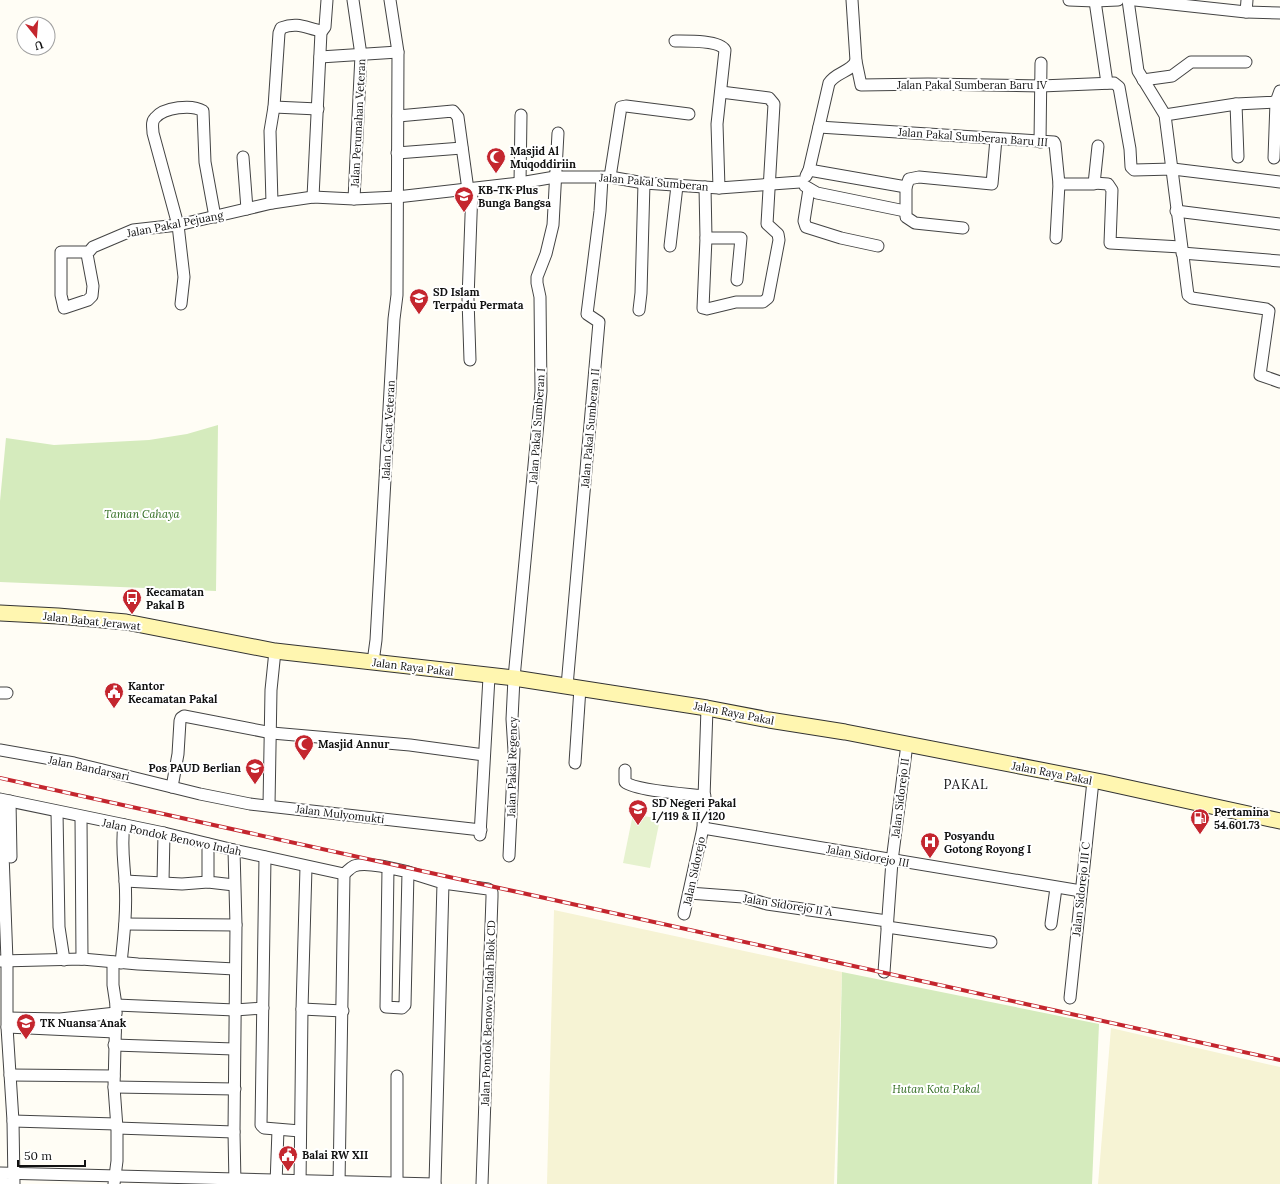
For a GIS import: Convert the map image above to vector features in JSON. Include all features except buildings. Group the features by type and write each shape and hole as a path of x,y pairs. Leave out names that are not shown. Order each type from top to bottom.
{"main road":[{"name":"Jalan Babat Jerawat","path":"0,614 58,616 126,622 183,634"},
{"name":"Jalan Raya Pakal","path":"183,634 275,651 375,650 489,677 515,673 574,687 707,708 907,744 1216,806 1280,821"}],"street":[{"path":"313,197 321,32 325,27 327,0"},
{"name":"Jalan Perumahan Veteran","path":"353,0 361,55 354,199"},
{"path":"390,0 398,52 397,197 520,183 555,177"},
{"path":"852,0 856,61 852,67 835,77 830,83 809,170 804,179 800,182 817,193 905,211"},
{"path":"1069,0 1118,0"},
{"path":"1128,0 1136,63 1143,80 1165,115 1169,169 1176,211 1175,249 1188,295 1192,298 1266,309 1269,311 1260,375 1280,382"},
{"path":"1135,0 1246,12 1280,13"},
{"path":"1246,12 1247,0"},
{"path":"1095,1 1107,83 1114,83 1119,87 1132,169 1136,171 1169,169 1280,182"},
{"path":"272,203 270,143 280,30 285,27 300,25 321,32"},
{"path":"675,41 708,43 724,48 725,53 716,128 719,188"},
{"path":"320,57 398,52"},
{"name":"Jalan Pakal Sumberan Baru IV","path":"856,61 862,86 928,84 1041,86 1107,83"},
{"path":"1143,80 1172,76 1191,62 1246,62"},
{"path":"1040,142 1041,63"},
{"path":"1274,158 1276,102 1277,94 1280,91"},
{"path":"705,187 706,238 703,308 707,309 736,302 763,302 768,298 779,237 778,234 766,224 773,102 770,98 721,92"},
{"path":"1165,115 1236,104 1276,102"},
{"path":"1236,104 1238,157"},
{"path":"606,178 621,107 626,106 689,114"},
{"path":"181,304 184,277 178,225 153,133 154,118 160,114 179,108 196,107 203,111 205,162 216,217"},
{"path":"274,107 318,109"},
{"path":"398,116 455,112 458,117 470,189 468,299 470,360"},
{"path":"520,183 521,115"},
{"name":"Jalan Pakal Sumberan Baru III","path":"819,126 1055,143 1059,184 1056,238"},
{"name":"Jalan Pakal Sumberan I","path":"515,673 541,391 540,297 537,283 553,225 558,133"},
{"path":"963,228 915,223 907,219 905,211 906,187 909,179 919,177 992,184 996,139"},
{"path":"1094,183 1098,146"},
{"path":"397,153 462,148"},
{"path":"243,157 247,209"},
{"path":"809,170 906,187"},
{"name":"Jalan Pakal Sumberan","path":"555,177 606,178 644,184 719,188 768,183 800,182"},
{"name":"Jalan Pakal Sumberan II","path":"574,687 599,322 587,314 600,211 606,178"},
{"path":"639,310 641,293 644,184"},
{"path":"1059,184 1108,184 1112,190 1110,243 1280,260"},
{"path":"670,246 677,186"},
{"path":"809,189 804,221 806,227 842,238 878,246"},
{"name":"Jalan Pakal Pejuang","path":"87,252 93,246 133,230 178,225 272,203 313,197 354,199 397,197"},
{"name":"Jalan Cacat Veteran","path":"375,650 397,295 397,197"},
{"path":"1176,211 1280,224"},
{"path":"706,238 741,238 737,280"},
{"path":"61,252 87,252 93,286 92,296 88,300 64,308 61,295 61,252"},
{"path":"269,805 272,733 271,690 275,651"},
{"name":"Jalan Pakal Regency","path":"509,856 514,765 512,719 515,673"},
{"name":"Jalan Mulyomukti","path":"200,794 250,804 269,805 480,833 489,677"},
{"path":"574,687 575,763"},
{"name":"Jalan Sidorejo","path":"684,914 703,828 707,708"},
{"path":"172,787 178,754 180,721 182,717 272,733 410,745 484,755"},
{"name":"Jalan Sidorejo II","path":"884,972 892,861 907,744"},
{"name":"Jalan Bandarsari","path":"0,750 74,763 200,794"},
{"path":"625,770 625,782 629,785 662,791 705,796"},
{"name":"Jalan Sidorejo III C","path":"1070,998 1093,781"},
{"path":"4,800 7,961 12,998 10,1026 10,1075 13,1121 6,1180 159,1180 435,1184 441,1018 443,883 408,872 361,865 352,867 344,874 343,1011 339,1182"},
{"name":"Jalan Pondok Benowo Indah","path":"4,800 124,826 164,832 306,867 344,874"},
{"path":"57,812 59,928 64,960"},
{"path":"81,817 82,959"},
{"path":"114,1180 117,1161 117,1126 114,1081 116,1009 112,985 125,924 125,881 122,848 124,826"},
{"name":"Jalan Sidorejo III","path":"703,828 892,861 1081,891"},
{"path":"163,882 164,832"},
{"path":"208,844 208,882"},
{"path":"234,850 236,925 234,1049 235,1182"},
{"path":"265,857 261,1125 264,1128 300,1131"},
{"path":"300,1182 302,1009 306,867"},
{"path":"388,868 387,1008 402,1008 405,1006 408,872"},
{"path":"125,881 182,884 208,882 234,885"},
{"name":"Jalan Pondok Benowo Indah Blok CD","path":"443,883 488,889 492,892 482,1184"},
{"path":"1051,924 1056,888"},
{"name":"Jalan Sidorejo II A","path":"689,893 742,897 767,904 990,942"},
{"path":"125,924 236,925"},
{"path":"7,961 82,959 235,969"},
{"path":"10,1026 116,1009 235,1010 262,1008"},
{"path":"302,1009 343,1011"},
{"path":"10,1026 115,1032"},
{"path":"114,1046 234,1049"},
{"path":"10,1075 235,1089"},
{"path":"397,1076 397,1183"},
{"path":"13,1121 234,1132"},
{"path":"276,1182 278,1130"}],"shaded area":[{"path":"554,910 842,972 834,1184 547,1184"},
{"path":"1111,1028 1280,1067 1280,1184 1098,1184"}],"green space":[{"name":"Taman Cahaya","path":"218,425 216,591 0,582 0,501 6,438 54,445 149,440 187,434"},
{"path":"633,814 660,819 650,868 623,863"},
{"name":"Hutan Kota Pakal","path":"842,972 1099,1024 1092,1184 837,1184"}],"railway":[{"path":"0,778 1280,1060"}],"place":[{"name":"Masjid Al Muqoddiriin","path":"496,174"},
{"name":"KB-TK Plus Bunga Bangsa","path":"464,213"},
{"name":"SD Islam Terpadu Permata","path":"419,315"},
{"name":"Kecamatan Pakal B","path":"132,615"},
{"name":"Kantor Kecamatan Pakal","path":"114,709"},
{"name":"Masjid Annur","path":"304,761"},
{"name":"Pos PAUD Berlian","path":"255,785"},
{"name":"SD Negeri Pakal I/119 & II/120","path":"638,826"},
{"name":"Pertamina 54.601.73","path":"1200,835"},
{"name":"Posyandu Gotong Royong I","path":"930,859"},
{"name":"TK Nuansa Anak","path":"26,1040"},
{"name":"Balai RW XII","path":"288,1172"}],"district":[{"name":"PAKAL","path":"966,784"}]}
